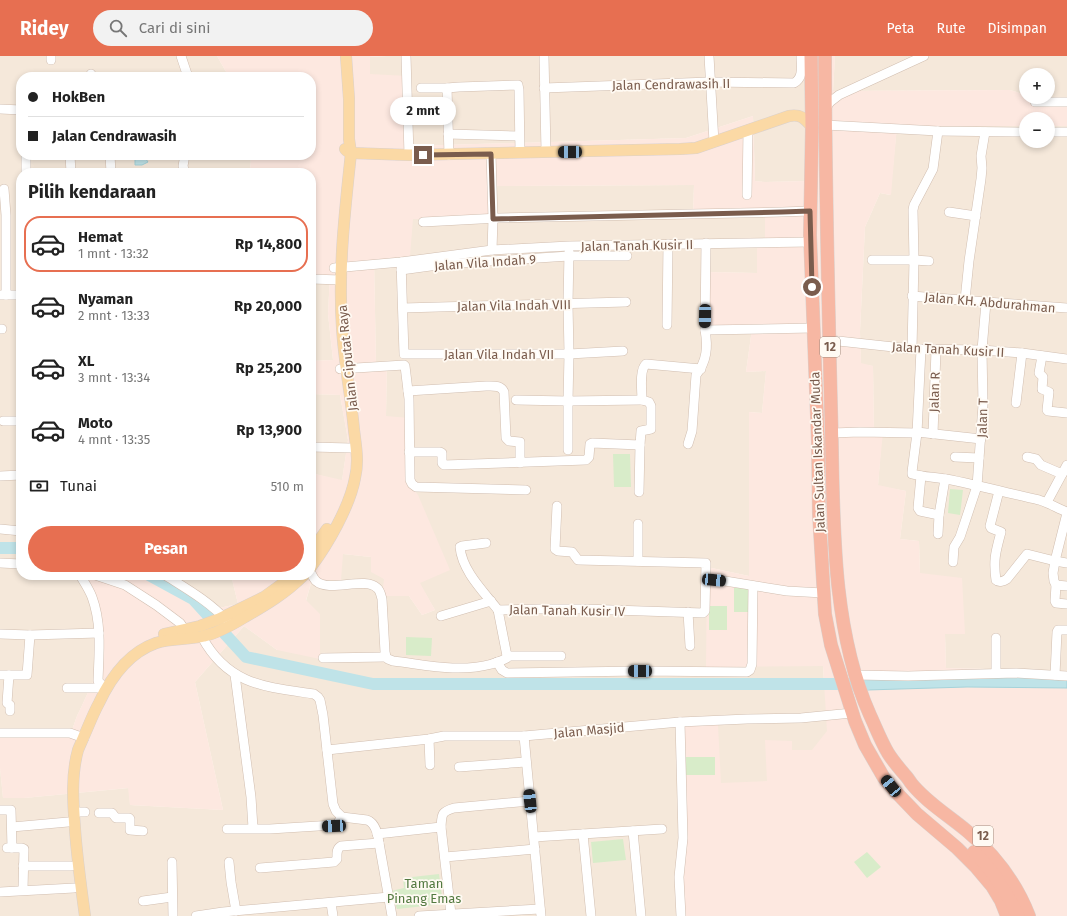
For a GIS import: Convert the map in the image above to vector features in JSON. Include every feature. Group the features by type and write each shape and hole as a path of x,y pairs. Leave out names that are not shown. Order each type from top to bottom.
{"highway":[{"name":"Jalan Sultan Iskandar Muda","path":"811,56 803,76 812,127 810,242 818,442 819,514 823,593 825,614 831,645 852,713 867,749 884,778 926,822 957,848 976,867 992,886 1001,901 1007,916"},
{"name":"Jalan Sultan Iskandar Muda","path":"825,56 829,340 834,516 837,576 848,644 863,697 888,753 911,783 929,802 967,831 996,860 1014,884 1025,904 1029,916"},
{"name":"Jalan Sultan Iskandar Muda","path":"906,776 914,779 969,822 1003,855 1026,891 1036,916"},
{"name":"Jalan Sultan Iskandar Muda","path":"891,786 947,829 986,864 1000,884 1018,916"}],"main road":[{"name":"Jalan Ciputat Raya","path":"316,560 339,521 351,494 356,477 357,462 357,450 335,326 342,207 348,147 349,99 346,56"},
{"path":"348,147 410,155 696,148 783,117 795,115 804,119 812,127"},
{"name":"Jalan Ciputat Raya","path":"316,543 326,531 334,516 345,490 350,471 351,448 343,368"},
{"path":"85,916 78,863 79,812 73,780 78,749 88,711 101,686 112,668 125,652 140,643 153,637 185,630 216,627 264,597 287,580"},
{"path":"78,916 71,866 66,802 70,760 105,690 116,673 130,658 142,649 157,643 216,627 269,604 299,580"}],"street":[{"path":"181,56 186,72"},
{"path":"406,56 410,155"},
{"path":"544,56 546,152"},
{"path":"709,56 714,142"},
{"path":"801,56 803,76"},
{"path":"825,109 830,102 839,95 920,57"},
{"name":"Jalan Cendrawasih II","path":"544,88 710,82 794,84 803,76"},
{"path":"421,88 518,85 520,153"},
{"path":"825,87 831,92 839,95"},
{"path":"447,88 449,155"},
{"path":"1055,102 1067,102"},
{"path":"0,109 16,110"},
{"path":"825,125 938,131 1019,132"},
{"path":"747,195 748,130"},
{"path":"938,131 933,169 914,205 913,210 914,260 912,296 916,349 918,433 912,473 1047,502 1056,508 1067,512 1055,561 1053,577 1056,585 1055,602 1067,604"},
{"path":"965,300 985,132"},
{"path":"1055,132 1067,132"},
{"path":"448,134 519,136"},
{"path":"491,154 493,219 492,250"},
{"path":"4,189 6,215 3,295 16,295"},
{"path":"423,222 810,211"},
{"path":"949,212 976,216"},
{"name":"Jalan Tanah Kusir II","path":"338,268 401,266 492,250 569,246 810,242"},
{"name":"Jalan Tanah Kusir II","path":"688,444 692,431 696,375 701,369 706,354 707,345 705,330 706,243"},
{"path":"667,325 668,244"},
{"name":"Jalan Tanah Kusir II","path":"569,246 569,354"},
{"name":"Jalan Vila Indah 9","path":"401,266 569,256 627,256"},
{"path":"872,260 929,261"},
{"path":"401,266 404,360 408,390 410,480 412,484 416,487 526,490"},
{"path":"316,279 337,280"},
{"name":"Jalan KH. Abdurahman","path":"912,296 1067,308"},
{"name":"Jalan Vila Indah VIII","path":"403,308 626,302"},
{"name":"Jalan T","path":"953,562 954,547 960,537 978,486 983,405 982,350 986,302"},
{"path":"705,330 813,328"},
{"name":"Jalan Tanah Kusir II","path":"829,340 916,349 982,350 1022,353 1067,359"},
{"name":"Jalan R","path":"933,434 936,350"},
{"path":"569,354 623,351"},
{"path":"1016,403 1022,353"},
{"name":"Jalan Vila Indah VII","path":"343,368 404,360 569,354 568,450"},
{"path":"1042,356 1039,373 1044,377 1042,389 1049,392 1047,409 1048,411 1067,412"},
{"path":"642,400 642,372 643,366 646,364 701,369"},
{"path":"408,390 486,386 502,388 504,392 506,438 509,441 520,442 520,463"},
{"path":"516,400 642,400 649,402 651,405 651,428 650,430 641,431 639,492"},
{"path":"3,421 16,421"},
{"path":"832,433 918,433 981,439"},
{"path":"409,452 440,452 442,453 442,463 444,465 520,463 586,460 589,457 589,446 592,443 640,445"},
{"path":"316,447 351,448"},
{"path":"955,457 979,458"},
{"path":"1027,457 1036,459 1041,465 1062,474"},
{"path":"1047,502 1067,465"},
{"path":"0,476 16,475"},
{"path":"921,476 918,508 920,511 939,515"},
{"path":"938,534 939,515 945,479"},
{"path":"999,491 990,526 991,528 1001,532 995,554 996,580 999,582 1007,579 1027,554 1067,563"},
{"name":"Jalan Tanah Kusir IV","path":"507,656 498,610 554,609 703,613 705,611 705,562 579,561 572,552 558,551 555,549 557,506"},
{"path":"638,524 638,561"},
{"path":"0,530 16,531"},
{"path":"486,543 462,546 460,549 464,564 477,584 498,610"},
{"path":"0,563 16,564"},
{"path":"67,688 101,686 98,681 99,633 97,613 92,596 83,580"},
{"path":"110,580 125,585 156,605 180,624 185,630"},
{"path":"173,580 216,610 216,627 208,647 219,662 235,675 246,680 269,687 314,694 320,700 333,804 336,811 342,817 364,819 374,824 378,838 392,916"},
{"path":"315,580 324,585 364,584 373,585 377,588 382,599 384,648 386,657"},
{"path":"706,580 725,581 787,591 823,593"},
{"path":"497,662 502,670 507,672 746,672 750,670 752,664 748,585"},
{"path":"1056,585 1067,586"},
{"path":"441,616 491,601"},
{"path":"688,612 690,646"},
{"path":"1055,675 1057,631 1067,630"},
{"path":"0,634 30,635 99,633"},
{"path":"10,711 10,705 7,703 4,675 26,676 30,635"},
{"path":"996,638 996,673"},
{"path":"323,658 386,657 393,661 446,668 482,666 505,660 507,656 561,656"},
{"path":"857,679 1016,672 1067,676"},
{"path":"235,675 251,797 253,828"},
{"name":"Jalan Masjid","path":"327,750 444,736 524,736 680,722 801,718 852,713"},
{"path":"680,722 683,838 679,877 681,916"},
{"path":"0,733 70,733 81,737"},
{"path":"419,916 541,912 524,736"},
{"path":"429,739 430,765"},
{"path":"458,767 526,762"},
{"path":"451,914 441,827 442,815 444,812 454,808 530,801"},
{"path":"0,810 11,810 12,827 10,848 24,849 23,890"},
{"path":"99,813 112,813 116,818 130,818 130,830 143,831"},
{"path":"227,829 270,829 334,826 342,817"},
{"path":"12,827 68,822"},
{"path":"260,868 334,862 337,859 337,850 341,846 441,827"},
{"path":"534,838 662,829"},
{"path":"633,831 641,916"},
{"path":"583,834 591,916"},
{"path":"445,857 535,849"},
{"path":"172,862 173,916"},
{"path":"229,862 231,882 230,912"},
{"path":"24,866 71,866"},
{"path":"0,892 74,888"},
{"path":"143,901 172,896"},
{"path":"196,916 230,912 284,911 331,903 389,897"},
{"path":"331,903 333,916"}],"shaded area":[{"path":"0,56 217,56 226,72 16,72 16,160 251,160 250,168 16,168 16,580 87,580 95,599 100,667 72,730 0,731"},
{"path":"217,56 387,56 370,57 370,74 408,76 409,146 686,138 753,116 755,181 765,182 806,181 805,56 835,56 833,91 1010,90 1019,93 1019,104 1055,104 1055,98 1067,98 1067,126 1055,126 1055,112 1019,112 1019,126 897,126 891,195 880,193 865,227 860,332 861,363 873,366 874,432 883,431 878,485 906,491 900,539 919,541 920,573 962,578 965,634 945,634 946,668 1067,671 1067,916 682,916 679,724 718,725 721,783 767,781 765,740 792,741 792,750 812,750 827,731 823,666 706,667 707,567 749,576 749,412 762,413 766,371 746,372 752,329 708,329 707,272 757,273 757,240 765,239 765,211 693,215 694,185 497,186 497,218 413,219 410,256 374,260 376,363 387,364 386,416 409,418 408,483 418,495 450,570 420,583 435,610 422,615 409,596 382,596 384,579 371,572 371,557 343,554 341,580 316,580 316,474 342,480 348,440 340,395 316,394 316,361 333,360 328,314 330,275 316,276 316,168 250,168 251,160 316,160 316,72 226,72"},
{"path":"805,56 807,181 755,181 753,116 686,138 409,146 370,75 370,57"},
{"path":"835,56 1067,56 1067,98 1055,98 1055,68 1019,68 1019,93 1010,90 833,91"},
{"path":"897,126 1019,126 1019,148 1055,148 1055,126 1067,126 1067,671 946,668 945,634 964,634 920,573 919,541 900,539 906,491 878,486 882,432 874,432 873,366 861,364 860,332 865,227 880,193 890,195"},
{"path":"694,185 693,214 765,211 765,240 757,240 757,273 708,272 752,329 746,372 766,371 762,413 749,412 749,576 707,567 823,666 824,683 1067,916 0,916 0,768 3,798 24,798 129,788 130,805 223,810 195,682 244,626 277,650 306,601 312,580 316,580 316,577 343,554 371,557 384,579 409,596 422,615 435,610 419,583 408,483 386,416 387,364 376,363 374,259 413,219 497,218 497,186"},
{"path":"330,274 328,314 333,360 316,361 316,275"},
{"path":"316,394 340,395 348,440 342,481 316,474"},
{"path":"87,580 170,580 214,609 238,604 232,580 312,580 306,600 320,614 320,659 277,650 244,626 195,682 223,810 130,805 128,788 24,798 3,798 0,768 0,731 72,730 100,667 95,599"},
{"path":"170,580 232,580 238,604 214,609"}],"green space":[{"path":"613,454 630,454 631,487 614,487"},
{"path":"950,489 963,490 960,515 948,513"},
{"path":"734,588 752,588 752,612 734,612"},
{"path":"709,606 727,606 727,630 709,630"},
{"path":"406,637 432,638 431,656 406,655"},
{"path":"685,757 715,757 715,775 685,775"},
{"path":"623,839 626,860 593,863 591,842"},
{"path":"867,852 881,867 867,878 854,862"},
{"name":"Taman Pinang Emas","path":"439,874 443,904 397,909 391,891 404,888 403,878"}],"water":[{"path":"135,160 147,160 148,162 142,165 135,165"},
{"path":"996,675 1067,678 1067,688 967,687 867,690 862,678"}],"waterway":[{"path":"0,548 16,548"},
{"path":"158,580 193,599 246,657 373,684 867,684"}],"route":[{"path":"423,155 491,154 493,219 810,211 812,287"}]}
